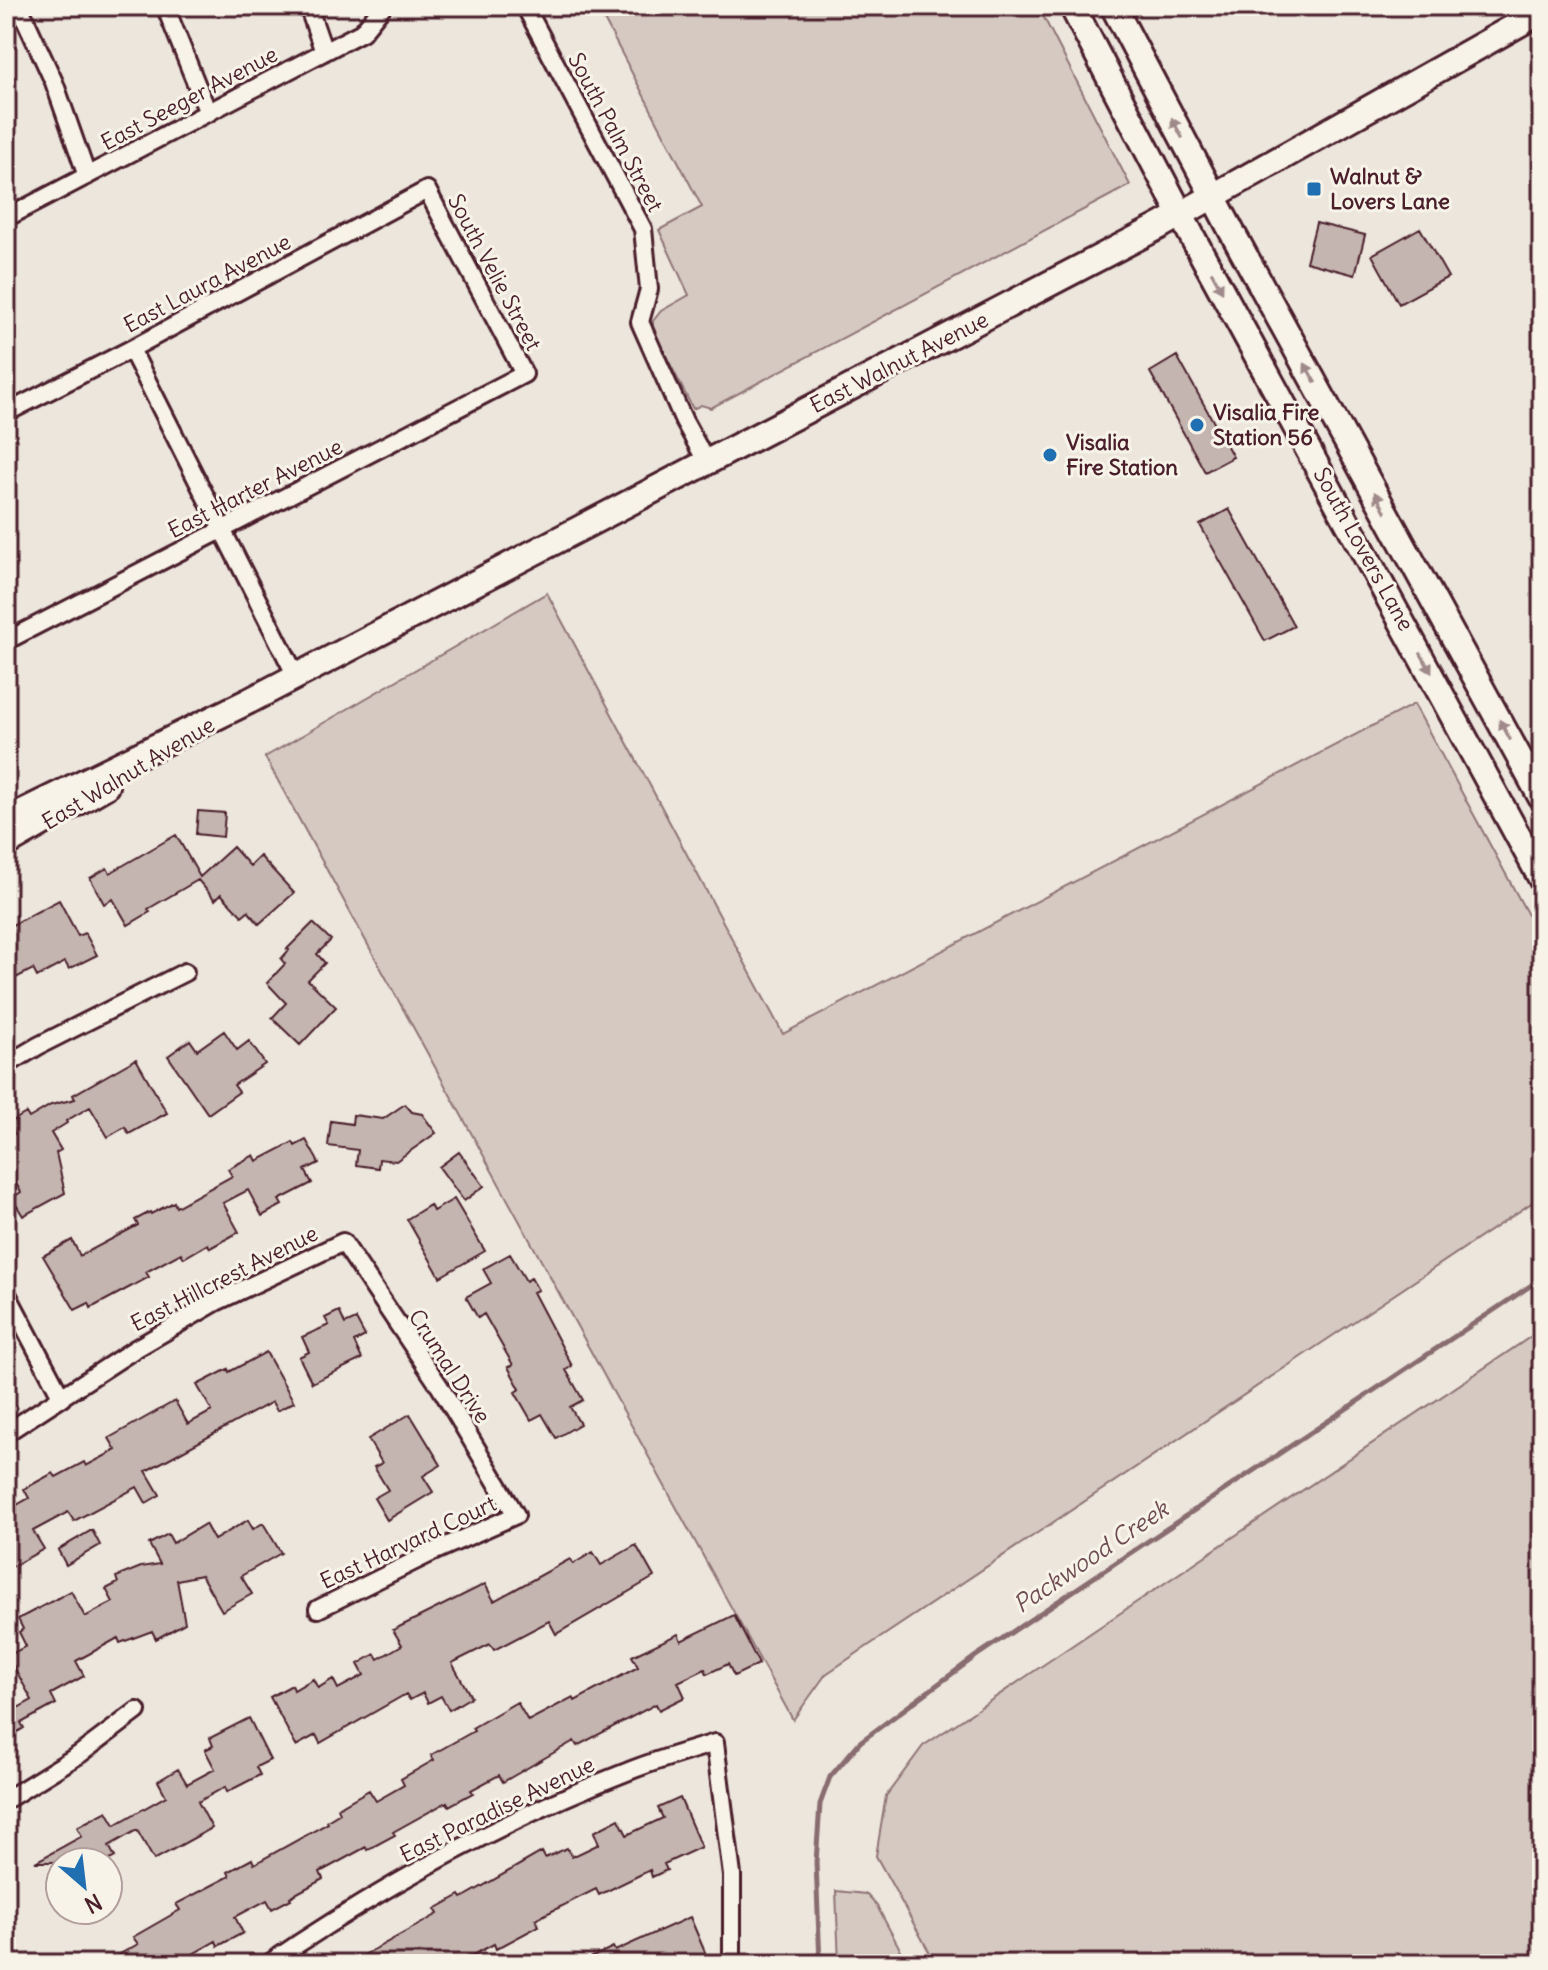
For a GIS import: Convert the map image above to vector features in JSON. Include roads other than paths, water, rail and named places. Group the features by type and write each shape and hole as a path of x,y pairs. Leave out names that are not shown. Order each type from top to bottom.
{"main road":[{"name":"South Lovers Lane","path":"1072,6 1181,215 1542,880"},
{"name":"South Lovers Lane","path":"1113,6 1542,799"},
{"name":"East Walnut Avenue","path":"6,820 249,701 1181,215 1542,11"},
{"name":"East Walnut Avenue","path":"6,844 249,701"}],"street":[{"path":"19,6 54,82 87,176"},
{"path":"165,6 208,113"},
{"path":"308,6 324,52"},
{"name":"East Seeger Avenue","path":"6,218 362,32 383,6"},
{"name":"South Palm Street","path":"525,6 643,229 649,289 640,322 684,421 706,461"},
{"name":"East Laura Avenue","path":"6,413 427,190"},
{"name":"South Velie Street","path":"427,190 524,374"},
{"path":"131,349 296,676"},
{"name":"East Harter Avenue","path":"6,641 524,374"},
{"path":"6,1065 185,972"},
{"name":"East Hillcrest Avenue","path":"6,1433 135,1349 216,1302 343,1242"},
{"name":"Crumal Drive","path":"343,1242 440,1387 516,1515"},
{"path":"6,1292 62,1398"},
{"name":"East Harvard Court","path":"318,1609 516,1515"},
{"path":"6,1800 80,1754 137,1711"},
{"name":"East Paradise Avenue","path":"268,1964 419,1870 509,1823 635,1769 715,1743 732,1875 732,1964"}],"waterway":[{"name":"Packwood Creek","path":"820,1964 816,1862 820,1804 830,1777 860,1742 976,1656 1542,1278"}],"place":[{"name":"Walnut & Lovers Lane","path":"1314,189"},
{"name":"Visalia Fire Station 56","path":"1197,425"},
{"name":"Visalia Fire Station","path":"1050,455"}]}
